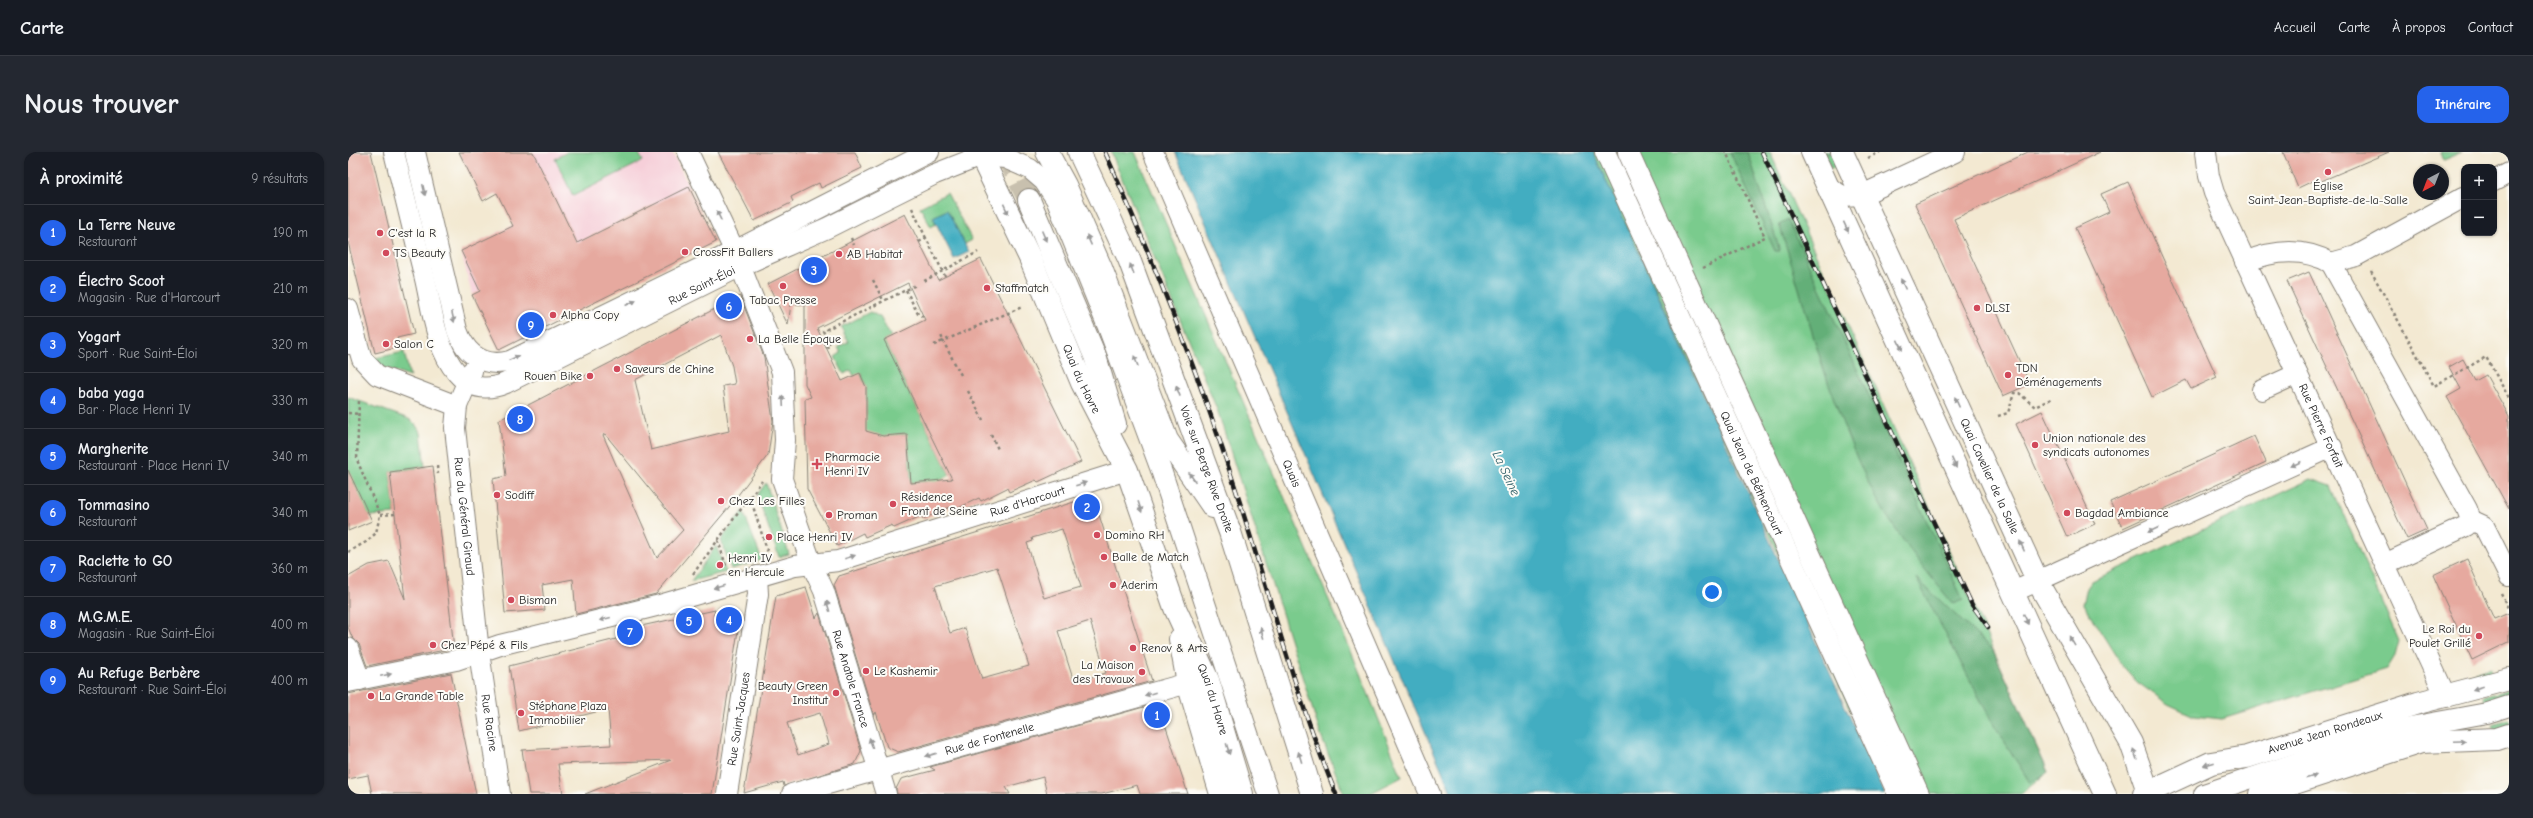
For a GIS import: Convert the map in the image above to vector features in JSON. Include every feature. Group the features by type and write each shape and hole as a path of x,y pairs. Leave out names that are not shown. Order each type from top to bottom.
{"main road":[{"path":"1047,152 1065,185 1101,268 1167,440 1230,532"},
{"name":"Voie sur Berge Rive Droite","path":"1079,152 1128,259 1230,532 1312,794"},
{"path":"1812,152 2105,794"},
{"name":"Quai Cavelier de la Salle","path":"1842,152 2038,582 2131,743 2147,793"},
{"name":"Quai du Havre","path":"980,154 1030,258 1082,383 1128,470 1175,608 1208,680 1242,794"},
{"path":"1028,200 1095,356 1128,470"},
{"name":"Quai du Havre","path":"1175,608 1188,683 1221,794"},
{"name":"Avenue Jean Rondeaux","path":"2147,793 2211,763 2247,757 2418,703 2446,697 2509,679"},
{"path":"2261,794 2421,742 2498,739 2509,736"}],"street":[{"path":"394,152 442,346 451,364 467,382"},
{"path":"415,152 457,330 467,349 477,358"},
{"path":"348,648 354,681 456,660 478,652 656,606 757,576 795,566 812,565 782,479 785,440 782,372 738,259 688,152"},
{"name":"Rue Saint-Éloi","path":"467,382 486,389 496,388 738,259 763,235 929,152"},
{"name":"Quais","path":"1153,152 1430,794"},
{"name":"Quai Jean de Béthencourt","path":"1605,152 1898,794"},
{"name":"Quai Jean de Béthencourt","path":"1628,152 1919,794"},
{"path":"1828,187 1842,196 1862,195 1955,152"},
{"name":"Rue Pierre Forfait","path":"2206,152 2209,176 2214,193 2297,374 2387,563 2446,697"},
{"path":"980,154 1005,158 1030,169 1044,181 1056,199 1108,327 1161,470 1268,794"},
{"name":"Rue Saint-Éloi","path":"477,358 494,364 510,361 738,259 827,228 935,174 980,154"},
{"path":"2497,179 2509,173"},
{"path":"2331,263 2361,253 2461,199"},
{"path":"2245,262 2263,254 2278,252 2317,255 2331,263 2467,510 2471,520 2484,526 2509,576"},
{"path":"348,309 353,343 362,358 377,375 457,406"},
{"name":"Rue du Général Giraud","path":"477,358 457,406 456,428 478,652"},
{"path":"2262,390 2297,374"},
{"path":"2013,592 2038,582 2332,447"},
{"name":"Rue d'Harcourt","path":"812,565 838,561 1128,470"},
{"path":"2387,563 2450,535 2466,526 2471,520"},
{"name":"Rue Anatole France","path":"812,565 824,591 886,794"},
{"name":"Rue Saint-Jacques","path":"727,794 758,594 757,576"},
{"name":"Rue Racine","path":"478,652 500,794"},
{"name":"Rue de Fontenelle","path":"792,794 1188,683"},
{"name":"Avenue Jean Rondeaux","path":"2204,794 2394,730 2487,713 2509,706"}],"path":[{"path":"1684,277 1765,237 1726,152"},
{"path":"1868,158 1880,152"},
{"path":"913,210 945,276"},
{"path":"919,242 926,238"},
{"path":"924,281 978,252"},
{"path":"2361,253 2434,386 2486,357 2509,398"},
{"path":"873,280 883,300"},
{"path":"826,348 830,345 823,331 916,285"},
{"path":"906,290 918,314 923,317"},
{"path":"934,345 1022,307"},
{"path":"941,335 960,375"},
{"path":"968,391 983,420"},
{"path":"1998,416 2008,413 2014,393 2019,393 2035,407 2053,398"},
{"path":"348,552 366,542 376,533 380,515 357,460 359,401"},
{"path":"348,413 359,414"},
{"path":"991,435 999,451"},
{"path":"692,575 763,479"},
{"path":"750,496 769,555"},
{"path":"380,515 395,514"},
{"path":"718,540 727,567"}],"shaded area":[{"path":"459,152 672,152 689,187 472,295 461,251 513,225 497,194 483,201"}],"green space":[{"path":"567,152 638,152 643,161 573,196 555,159"},
{"path":"1111,152 1135,152 1351,651 1402,777 1369,794 1344,794 1321,736 1218,412"},
{"path":"1593,152 1770,152 2048,772 2021,794 1889,794"},
{"path":"1730,152 1748,152 1780,251 1775,251"},
{"path":"1823,152 1831,152 1838,167 1831,169"},
{"path":"2440,152 2462,152 2443,160"},
{"path":"947,193 972,240 965,244 947,210 933,217 936,224 931,227 920,207"},
{"path":"1788,219 1963,600 1953,604 1929,575 1886,515 1868,482 1841,419 1819,354 1779,224"},
{"path":"870,312 880,317 891,337 884,340 950,475 930,485 927,481 911,483 907,434 879,437 828,421 866,416 866,387 861,374 854,376 851,370 844,374 835,357 841,353 838,347 848,342 841,327"},
{"path":"404,352 410,377 382,367 371,359"},
{"path":"348,397 409,419 415,424 421,433 425,467 390,472 395,514 369,516 352,484 355,483 351,482 348,471"},
{"path":"2311,479 2331,486 2399,641 2395,656 2387,669 2222,719 2194,716 2168,704 2137,682 2121,664 2083,604 2087,588 2092,581"},
{"path":"766,483 789,554 779,557 757,495"},
{"path":"743,511 762,560 731,569 721,540"},
{"path":"716,546 726,572 691,581"},
{"path":"1916,578 1993,650 2048,772 2030,783 1990,718"},
{"path":"2490,668 2493,675 2471,681 2462,678"},
{"path":"2509,689 2509,694 2485,702 2484,697"},
{"path":"2509,719 2509,726 2495,730 2493,724"}],"water":[{"name":"La Seine","path":"1175,152 1593,152 1885,794 1452,794"},
{"path":"947,210 969,252 954,259 933,217"}],"building":[{"path":"348,152 371,152 414,334 397,338 400,347 375,353 348,242"},
{"path":"459,152 533,152 577,243 689,187 716,242 499,350 472,295 480,291 461,251 513,226 497,193 483,201"},
{"path":"718,152 855,152 862,168 821,188 819,183 791,197 793,202 754,221"},
{"path":"2028,152 2100,152 1954,219 2030,384 2003,396 1915,204"},
{"path":"2283,152 2389,152 2319,182 2317,179 2298,188"},
{"path":"2128,182 2217,377 2191,389 2186,380 2152,397 2075,228 2109,212 2101,194"},
{"path":"905,214 938,280 981,259 1081,462 1038,482 1036,480 1009,492 1007,488 981,501 979,498 952,511 950,507 923,519 921,516 894,528 892,525 865,537 863,533 837,546 807,489 805,399 811,397 805,384 805,305 791,304 788,325 768,284","holes":["908,283 925,320 884,340 952,479 911,483 907,434 883,436 866,431 866,387 860,373 842,381 817,328"]},
{"path":"2309,272 2427,530 2407,539 2287,281"},
{"path":"740,296 764,357 773,421 768,455 729,507 656,594 576,614 573,579 542,585 545,610 505,613 493,479 506,476 499,420","holes":["721,335 732,366 735,384 723,386 729,431 651,450 635,380","605,434 683,530 657,558 603,435"]},
{"path":"2463,359 2475,381 2486,375 2509,416 2509,509 2447,397 2461,389 2449,367"},
{"path":"2042,411 2095,524 2067,537 2016,424"},
{"path":"2254,436 2266,462 2123,528 2110,502"},
{"path":"433,466 454,648 367,666 359,644 352,637 348,627 348,577 369,565 389,561 405,599 390,472"},
{"path":"348,470 372,521 348,531"},
{"path":"1093,496 1152,681 898,752 887,747 876,712 874,716 834,585 839,576","holes":["1062,529 1081,587 1044,598 1027,543 1033,541 1032,538","997,567 1029,666 982,679 965,628 950,633 935,586","1090,621 1106,673 1074,682 1058,631"]},
{"path":"2467,559 2494,619 2509,613 2509,642 2472,660 2433,575"},
{"path":"806,587 816,618 819,613 861,751 855,764 784,786 783,782 744,793 776,596","holes":["820,713 829,744 798,755 787,723"]},
{"path":"715,610 714,616 740,618 712,794 585,794 671,760 558,764 563,794 529,794 522,750 611,745 608,709 519,731 509,666 624,637 622,626 635,623 632,628"},
{"path":"451,673 476,794 372,794 368,775 348,779 348,694"},
{"path":"1158,703 1188,794 1140,794 1137,785 1102,794 1047,794 1043,777 1006,787 1010,794 897,794 896,789 901,779 935,770 930,767"}],"tunnel":[{"path":"1005,152 1029,200"}],"railway":[{"path":"1105,152 1156,272 1203,393 1244,515 1306,715 1336,794"},
{"path":"1762,152 1972,605 1988,627"}],"place":[{"name":"Église Saint-Jean-Baptiste-de-la-Salle","path":"2328,172"},
{"name":"C'est la R","path":"380,233"},
{"name":"CrossFit Ballers","path":"685,252"},
{"name":"TS Beauty","path":"386,253"},
{"name":"AB Habitat","path":"839,254"},
{"name":"Yogart","path":"814,270"},
{"name":"Tabac Presse","path":"783,286"},
{"name":"Staffmatch","path":"987,288"},
{"name":"Tommasino","path":"729,306"},
{"name":"DLSI","path":"1977,308"},
{"name":"Alpha Copy","path":"553,315"},
{"name":"Au Refuge Berbère","path":"531,325"},
{"name":"La Belle Époque","path":"750,339"},
{"name":"Salon C","path":"386,344"},
{"name":"Saveurs de Chine","path":"617,369"},
{"name":"TDN Déménagements","path":"2008,375"},
{"name":"Rouen Bike","path":"590,376"},
{"name":"M.G.M.E.","path":"520,419"},
{"name":"Union nationale des syndicats autonomes","path":"2035,445"},
{"name":"Pharmacie Henri IV","path":"817,464"},
{"name":"Sodiff","path":"497,495"},
{"name":"Chez Les Filles","path":"721,501"},
{"name":"Résidence Front de Seine","path":"893,504"},
{"name":"Électro Scoot","path":"1087,507"},
{"name":"Bagdad Ambiance","path":"2067,513"},
{"name":"Proman","path":"829,515"},
{"name":"Domino RH","path":"1097,535"},
{"name":"Place Henri IV","path":"769,537"},
{"name":"Balle de Match","path":"1104,557"},
{"name":"Henri IV en Hercule","path":"720,565"},
{"name":"Aderim","path":"1113,585"},
{"name":"Bisman","path":"511,600"},
{"name":"baba yaga","path":"729,620"},
{"name":"Margherite","path":"689,621"},
{"name":"Raclette to GO","path":"630,632"},
{"name":"Le Roi du Poulet Grillé","path":"2479,636"},
{"name":"Chez Pépé & Fils","path":"433,645"},
{"name":"Renov & Arts","path":"1133,648"},
{"name":"Le Kashemir","path":"866,671"},
{"name":"La Maison des Travaux","path":"1142,672"},
{"name":"Beauty Green Institut","path":"836,693"},
{"name":"La Grande Table","path":"371,696"},
{"name":"Stéphane Plaza Immobilier","path":"521,713"},
{"name":"La Terre Neuve","path":"1157,715"}]}
